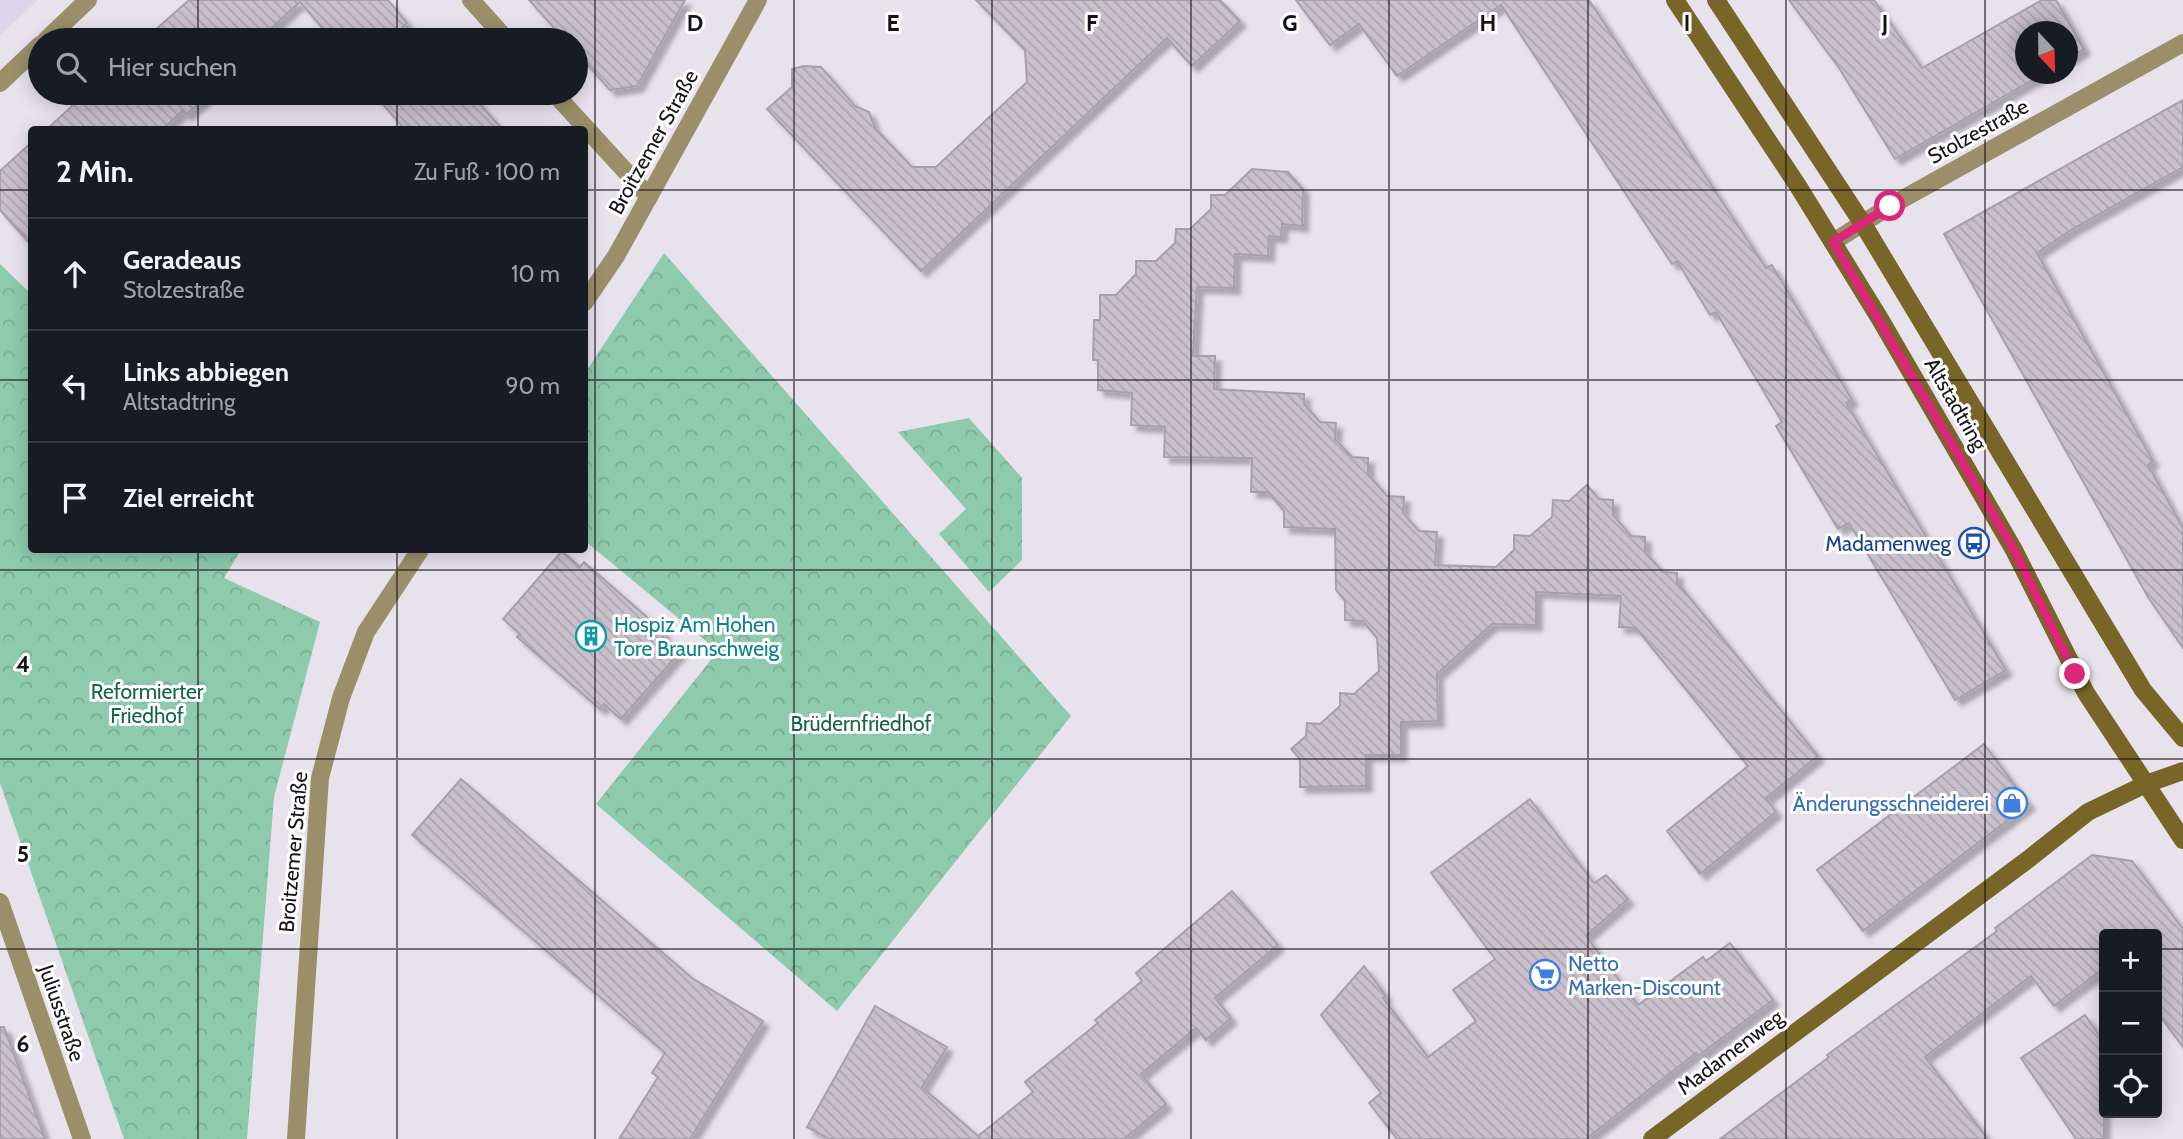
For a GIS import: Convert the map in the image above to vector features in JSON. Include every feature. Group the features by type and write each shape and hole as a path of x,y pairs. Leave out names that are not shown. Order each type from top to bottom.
{"main road":[{"name":"Altstadtring","path":"1675,0 1833,242 2014,550 2080,684 2183,840"},
{"name":"Altstadtring","path":"1716,0 1863,224 2143,690 2183,738"},
{"name":"Madamenweg","path":"1652,1139 2088,812 2146,784 2183,771"}],"street":[{"path":"59,28 88,0"},
{"path":"471,0 496,28"},
{"name":"Broitzemer Straße","path":"588,297 616,256 758,0"},
{"name":"Stolzestraße","path":"1833,242 1890,206 2183,43"},
{"path":"0,83 28,56"},
{"path":"565,105 584,126"},
{"path":"588,130 649,197"},
{"name":"Broitzemer Straße","path":"296,1139 320,778 341,698 366,632 418,553"},
{"name":"Juliusstraße","path":"0,902 82,1139"}],"shaded area":[{"path":"0,0 38,0 0,35"}],"green space":[{"name":"Brüdernfriedhof","path":"664,253 1071,716 837,1011 596,804 718,651 588,543 588,368"},
{"name":"Reformierter Friedhof","path":"0,264 28,291 28,553 239,553 224,578 320,622 274,797 247,1139 124,1139 0,783"},
{"path":"969,418 1022,478 1022,560 989,592 939,534 966,509 898,432"}],"building":[{"path":"189,0 388,0 407,23 402,28 323,28 300,2 271,28 158,28"},
{"path":"529,0 685,0 637,86 610,90 588,65 588,28 554,28"},
{"path":"976,0 1220,0 1240,21 1192,66 1167,38 921,271 767,109 792,87 792,69 804,66 821,67 855,106 869,112 875,128 912,167 936,167 1027,82 1025,50"},
{"path":"1296,0 1589,0 1766,268 1772,265 1852,400 1846,403 2006,670 1955,700 1849,523 1838,529 1776,426 1782,422 1716,312 1710,315 1677,261 1672,264 1501,5 1397,76 1359,24 1330,45"},
{"path":"1789,0 1874,0 1922,68 2042,0 2056,0 2068,21 2015,21 2015,84 2026,84 1895,159 1839,68"},
{"path":"2078,38 2084,49 2078,53"},
{"path":"2183,100 2183,167 2071,230 2037,253 2153,461 2148,465 2183,528 2183,648 2148,597 1944,234"},
{"path":"73,105 197,105 186,115 182,111 166,126 50,126"},
{"path":"384,105 481,105 499,126 402,126"},
{"path":"28,146 28,242 0,210 0,171"},
{"path":"1252,169 1288,172 1303,189 1302,226 1282,224 1281,237 1269,236 1268,256 1235,254 1234,288 1197,287 1193,356 1215,356 1214,389 1304,394 1304,404 1320,422 1336,423 1335,439 1352,457 1368,458 1368,474 1387,496 1404,497 1403,513 1419,531 1437,532 1435,565 1496,567 1514,550 1514,535 1530,536 1552,517 1553,500 1569,501 1587,485 1599,499 1613,500 1613,515 1631,536 1645,537 1645,552 1663,572 1677,573 1677,582 1818,756 1766,798 1776,812 1700,874 1667,831 1748,766 1636,628 1619,627 1621,596 1536,592 1536,625 1492,624 1437,674 1438,721 1401,722 1401,755 1366,755 1366,786 1300,787 1300,759 1291,749 1306,736 1307,723 1320,724 1340,706 1340,693 1354,694 1379,671 1377,638 1363,621 1345,620 1345,601 1336,590 1335,529 1284,527 1284,511 1268,492 1251,492 1252,458 1164,457 1165,427 1131,425 1132,393 1098,390 1098,360 1093,360 1094,320 1100,320 1100,295 1116,295 1136,274 1136,261 1156,261 1175,243 1176,229 1190,229 1211,209 1211,195 1225,195"},
{"name":"Hospiz Am Hohen Tore Braunschweig","path":"560,553 564,553 580,567 584,562 665,633 662,637 680,652 621,719 604,704 600,709 517,637 520,634 503,619"},
{"path":"1984,744 2029,804 1863,931 1817,870"},
{"path":"461,779 692,978 763,1021 690,1139 619,1139 658,1077 652,1073 665,1053 412,835"},
{"path":"1530,799 1594,883 1606,875 1628,899 1586,936 1638,1005 1703,957 1706,961 1730,943 1773,1000 1698,1056 1696,1053 1586,1139 1397,1139 1369,1103 1381,1093 1321,1015 1364,966 1386,996 1383,998 1428,1057 1476,1021 1453,990 1495,959 1431,873"},
{"path":"2092,855 2132,861 2183,929 2183,1047 2162,1019 2162,929 2099,929 2099,972 2054,1006 2031,976 1925,1057 1988,1139 1720,1139 1829,1057 1827,1055 1997,931 1995,928"},
{"path":"1232,891 1278,945 1215,998 1231,1018 1206,1040 1196,1028 1141,1074 1166,1104 1124,1139 829,1139 807,1127 875,1006 947,1047 922,1087 978,1136 1033,1092 1025,1082 1098,1023 1095,1020 1142,981 1136,973"},
{"path":"2085,1015 2099,1035 2099,1118 2104,1118 2104,1139 2076,1139 2021,1058"},
{"path":"0,1027 4,1027 45,1139 0,1139"}],"place":[{"name":"Madamenweg","path":"1974,543"},
{"name":"Hospiz Am Hohen Tore Braunschweig","path":"591,636"},
{"name":"Änderungsschneiderei","path":"2012,803"},
{"name":"Netto Marken-Discount","path":"1545,975"}],"route":[{"path":"1890,206 1833,242 2014,550 2075,674"}]}
